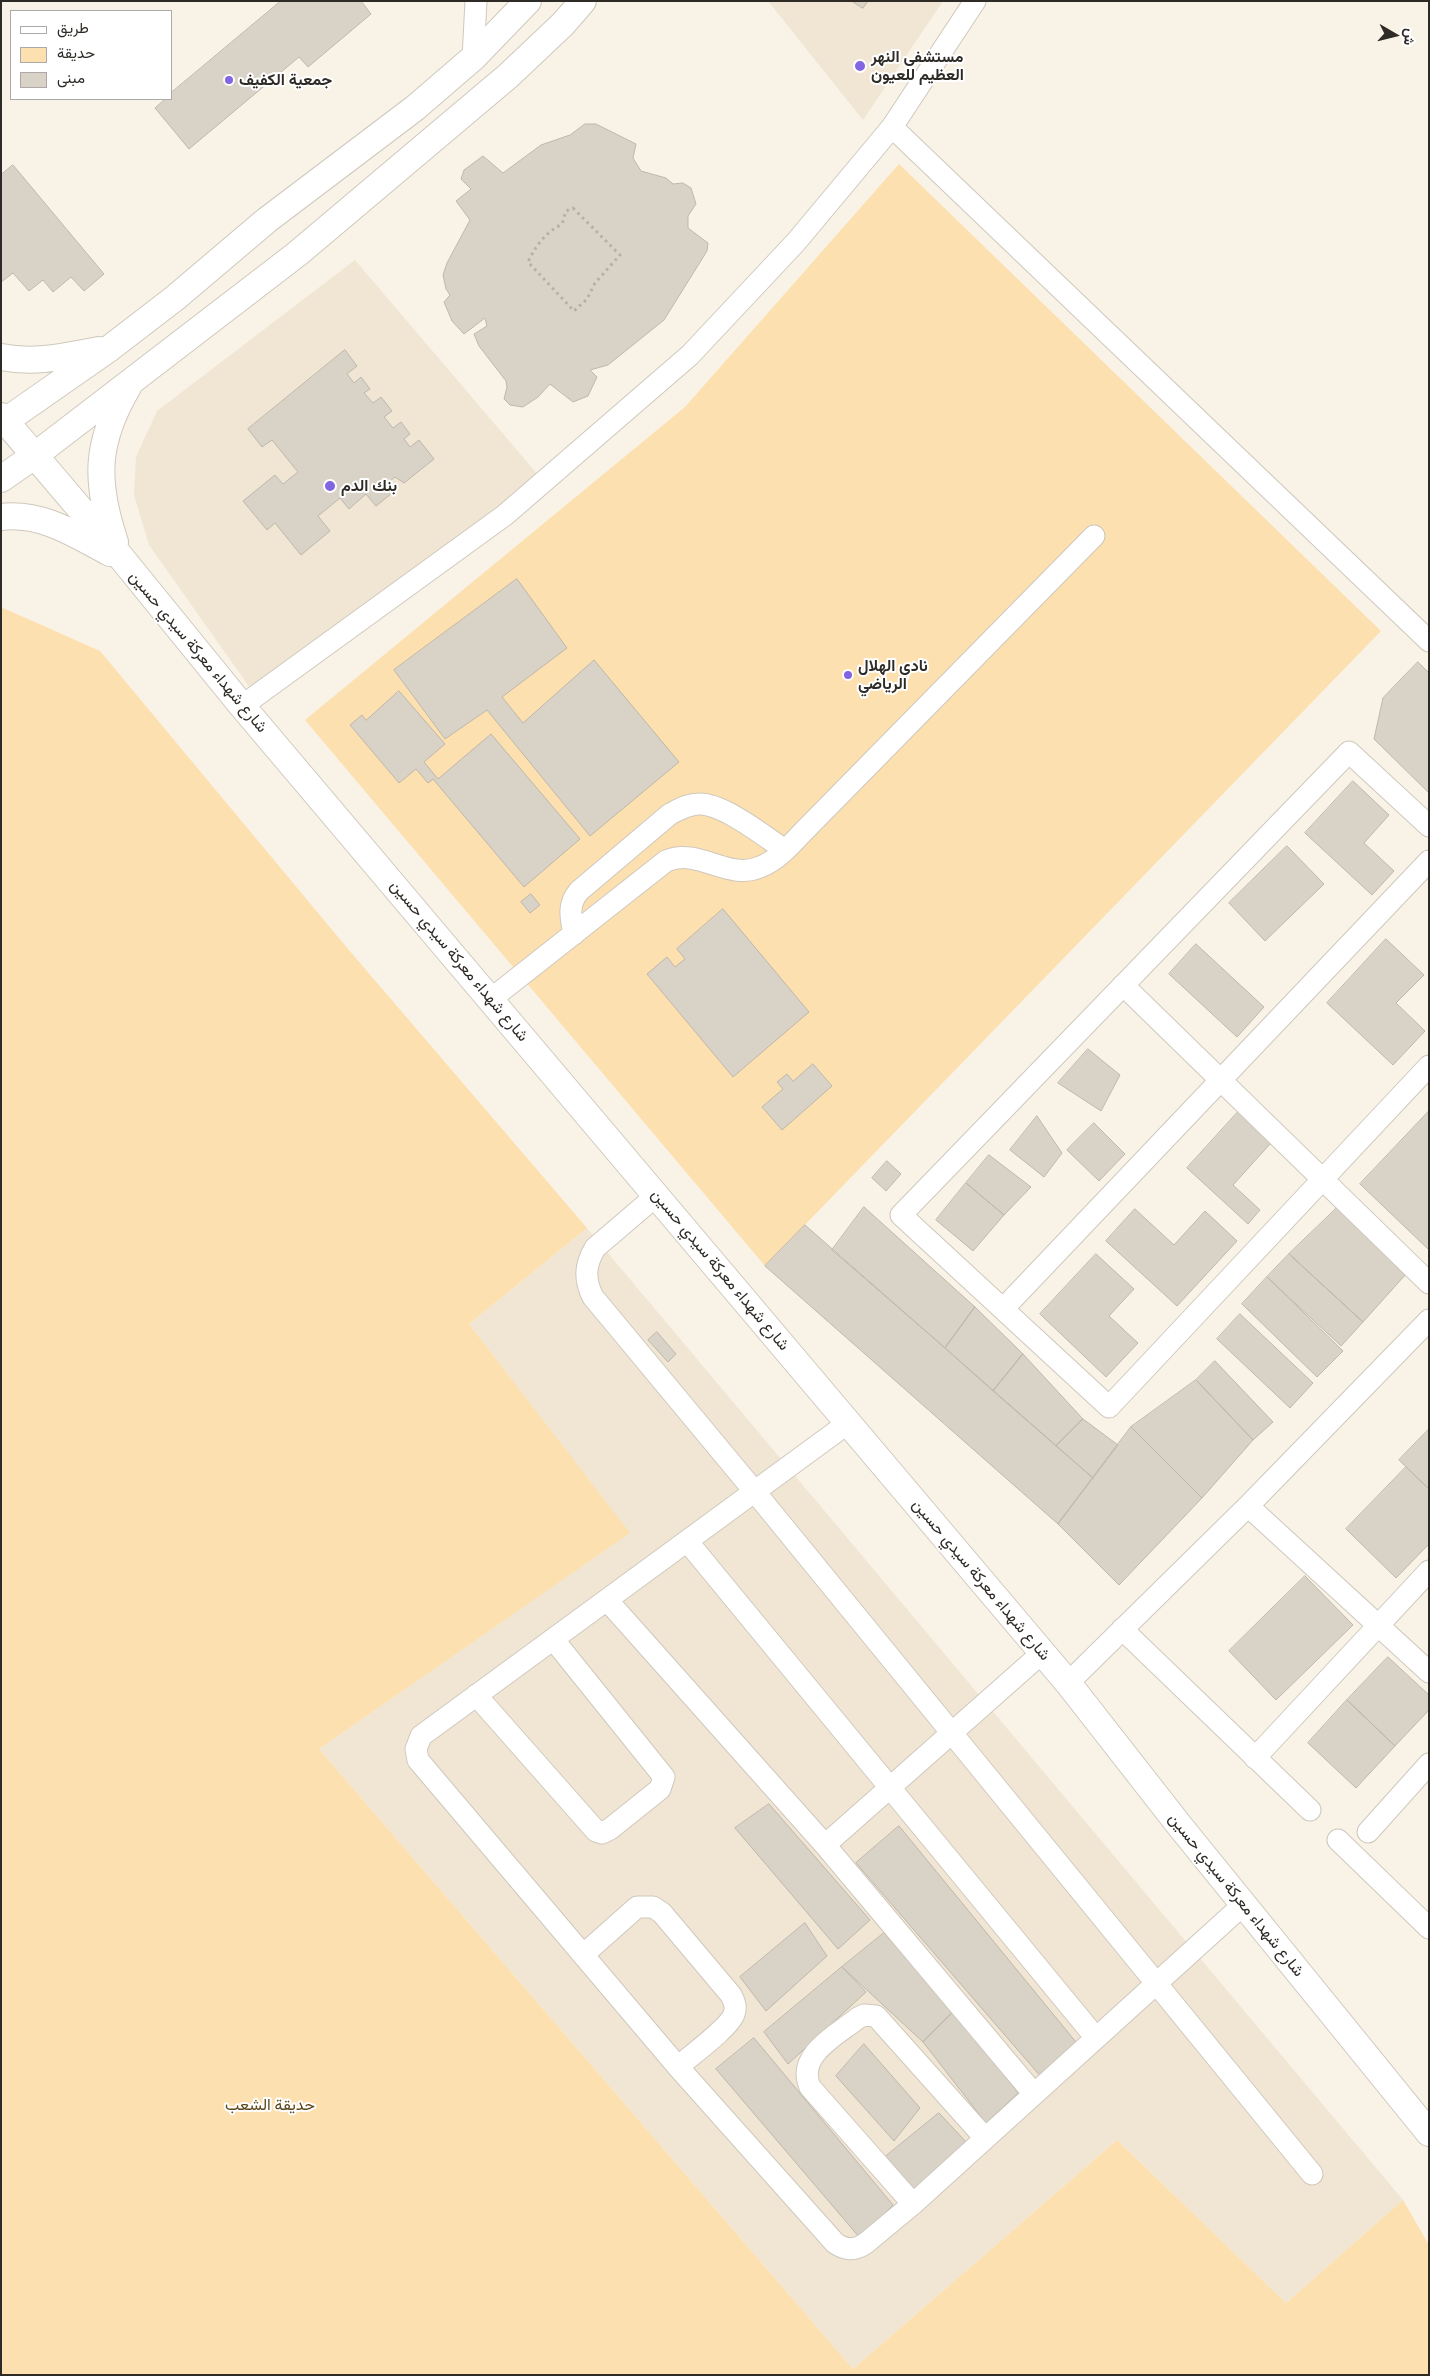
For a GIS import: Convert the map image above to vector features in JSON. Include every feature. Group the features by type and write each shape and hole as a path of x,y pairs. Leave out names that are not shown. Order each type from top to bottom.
{"main road":[{"path":"3,420 110,348 175,298 267,220 416,108 473,58 528,1"},
{"path":"1,479 34,456 133,378 297,254 508,76 563,24 583,1"},
{"path":"1,357 16,360 44,360 110,348"},
{"path":"121,560 104,511 100,478 104,446 113,413 133,378"},
{"name":"شارع شهداء معركة سيدي حسين","path":"3,420 242,706 1068,1682 1429,2133"},
{"path":"1,516 23,516 64,528 121,560"}],"street":[{"path":"473,58 476,1"},
{"path":"242,706 505,514 690,355 796,242 892,127 975,1"},
{"path":"892,127 1429,641"},
{"path":"491,999 655,868 677,856 697,858 739,872 761,867 785,850 1094,536"},
{"path":"1429,826 1349,752 901,1215 1109,1407 1429,1066"},
{"path":"574,934 570,909 571,902 579,891 670,814 686,806 701,804 718,808 785,850"},
{"path":"1003,1309 1429,862"},
{"path":"1123,985 1429,1283"},
{"path":"657,1195 595,1248 586,1270 587,1285 593,1297 755,1492 1312,2174"},
{"path":"1068,1682 1248,1506 1429,1320"},
{"path":"848,1423 421,1736 416,1749 418,1760 678,2067 841,2247 851,2249 860,2248 913,2204 1244,1904"},
{"path":"1248,1506 1429,1672"},
{"path":"687,1541 1096,2038"},
{"path":"1255,1758 1429,1570"},
{"path":"607,1600 825,1846 1034,2094"},
{"path":"1122,1629 1310,1810"},
{"path":"476,1695 596,1831 602,1832 610,1829 660,1789 664,1777 552,1639"},
{"path":"825,1846 1042,1653"},
{"path":"1368,1832 1429,1764"},
{"path":"1338,1840 1429,1928"},
{"path":"583,1955 637,1907 653,1907 662,1912 731,1995 735,2010 730,2021 678,2067"},
{"path":"913,2204 810,2087 806,2073 811,2056 858,2018 864,2015 876,2016 985,2138"}],"path":[{"path":"573,208 620,255 595,283 587,299 574,311 528,262 534,248 548,232 562,224 566,211 573,208"}],"shaded area":[{"name":"مستشفى النهر العظيم للعيون","path":"768,1 943,1 863,120"},
{"name":"بنك الدم","path":"355,260 539,476 253,692 149,545 134,495 136,457 157,411"},
{"path":"587,1228 1403,2200 1286,2303 1117,2140 853,2369 319,1749 629,1533 469,1324"}],"green space":[{"name":"نادي الهلال الرياضي","path":"899,164 1381,631 765,1266 305,720 685,407"},
{"name":"حديقة الشعب","path":"1,607 100,651 348,949 587,1228 469,1324 630,1533 319,1749 853,2369 1117,2140 1286,2303 1403,2200 1429,2245 1429,2375 1,2375"}],"building":[{"name":"جمعية الكفيف","path":"281,1 361,1 371,14 308,67 299,57 189,149 155,108 164,100 172,100 172,92"},
{"path":"852,1 868,1 863,8"},
{"path":"585,124 596,124 636,144 633,158 641,171 666,178 673,184 683,183 691,188 696,204 688,216 688,228 708,243 707,251 664,320 608,365 590,370 597,377 588,396 573,402 550,384 538,397 523,407 510,405 504,399 507,387 506,381 479,346 474,334 487,326 485,318 464,334 452,321 444,302 450,295 446,289 443,275 447,263 470,220 456,201 471,189 461,179 464,170 483,156 503,173 541,145 570,135"},
{"path":"13,165 104,274 84,291 71,277 53,292 43,280 29,291 13,273 1,282 1,175"},
{"path":"345,350 357,366 347,374 354,383 361,377 370,389 364,393 373,403 381,397 392,411 384,417 393,428 401,422 410,434 404,439 410,447 419,440 434,459 404,483 395,477 384,486 391,494 376,506 366,494 349,509 340,498 318,516 330,531 301,555 275,523 267,530 243,501 275,475 283,484 298,472 272,440 262,447 248,429"},
{"path":"517,579 567,648 502,697 523,723 594,660 679,762 590,836 487,710 445,739 394,670"},
{"path":"1418,662 1429,673 1429,793 1374,739 1383,698"},
{"path":"399,691 445,744 424,762 438,779 491,734 580,839 524,887 433,779 428,783 416,769 399,783 350,725 362,715 366,720"},
{"path":"1353,781 1389,815 1364,843 1394,871 1372,895 1305,833"},
{"path":"1287,846 1324,884 1265,941 1229,903"},
{"path":"531,894 540,905 530,913 521,902"},
{"path":"723,909 809,1012 733,1077 647,974 667,957 675,967 685,959 677,949"},
{"path":"1386,939 1424,975 1396,1003 1425,1031 1393,1065 1327,1003"},
{"path":"1196,944 1264,1007 1237,1037 1169,974"},
{"path":"1088,1049 1120,1075 1101,1111 1058,1083"},
{"path":"813,1064 832,1086 782,1130 762,1107 783,1089 777,1082 787,1074 793,1081"},
{"path":"1429,1111 1429,1248 1428,1249 1360,1184"},
{"path":"1238,1112 1271,1143 1233,1185 1260,1210 1248,1224 1187,1168"},
{"path":"1037,1116 1062,1153 1044,1177 1010,1150"},
{"path":"1094,1123 1125,1154 1099,1181 1067,1150"},
{"path":"989,1155 1031,1187 1004,1215 966,1183"},
{"path":"887,1161 901,1174 886,1191 872,1178"},
{"path":"966,1183 1004,1215 973,1251 936,1220"},
{"path":"1340,1205 1407,1273 1363,1322 1289,1254"},
{"path":"864,1207 975,1307 945,1348 832,1250"},
{"path":"1135,1209 1174,1245 1205,1211 1237,1241 1177,1306 1106,1241"},
{"path":"805,1225 1093,1478 1058,1524 765,1266"},
{"path":"1096,1254 1134,1289 1109,1316 1138,1343 1106,1377 1040,1314"},
{"path":"1289,1254 1363,1322 1341,1346 1267,1277"},
{"path":"1267,1277 1343,1351 1317,1377 1242,1304"},
{"path":"975,1307 1023,1354 993,1391 945,1348"},
{"path":"1240,1314 1313,1383 1290,1408 1217,1339"},
{"path":"657,1332 676,1354 668,1362 648,1340"},
{"path":"1023,1354 1083,1419 1056,1446 993,1391"},
{"path":"1215,1361 1273,1422 1253,1440 1196,1380"},
{"path":"1196,1380 1253,1440 1202,1498 1131,1427"},
{"path":"1083,1419 1118,1445 1093,1478 1056,1446"},
{"path":"1131,1427 1202,1498 1119,1585 1058,1524"},
{"path":"1429,1429 1429,1489 1399,1460"},
{"path":"1406,1467 1429,1489 1429,1544 1396,1578 1346,1529"},
{"path":"1305,1576 1353,1625 1276,1700 1229,1651"},
{"path":"1388,1657 1429,1695 1429,1710 1395,1746 1347,1700"},
{"path":"1347,1700 1395,1746 1356,1788 1308,1743"},
{"path":"769,1804 870,1920 838,1949 735,1828"},
{"path":"899,1826 1080,2047 1042,2078 856,1863"},
{"path":"805,1923 827,1956 766,2011 740,1977"},
{"path":"884,1933 955,2010 923,2042 842,1967"},
{"path":"842,1967 866,1992 788,2064 764,2032"},
{"path":"955,2010 1018,2093 986,2123 923,2042"},
{"path":"754,2038 893,2205 860,2238 716,2069"},
{"path":"864,2044 920,2108 894,2141 836,2076"},
{"path":"939,2113 968,2144 912,2190 885,2157"}],"place":[{"name":"مستشفى النهر العظيم للعيون","path":"860,66"},
{"name":"جمعية الكفيف","path":"229,80"},
{"name":"بنك الدم","path":"330,486"},
{"name":"نادي الهلال الرياضي","path":"848,675"}]}
